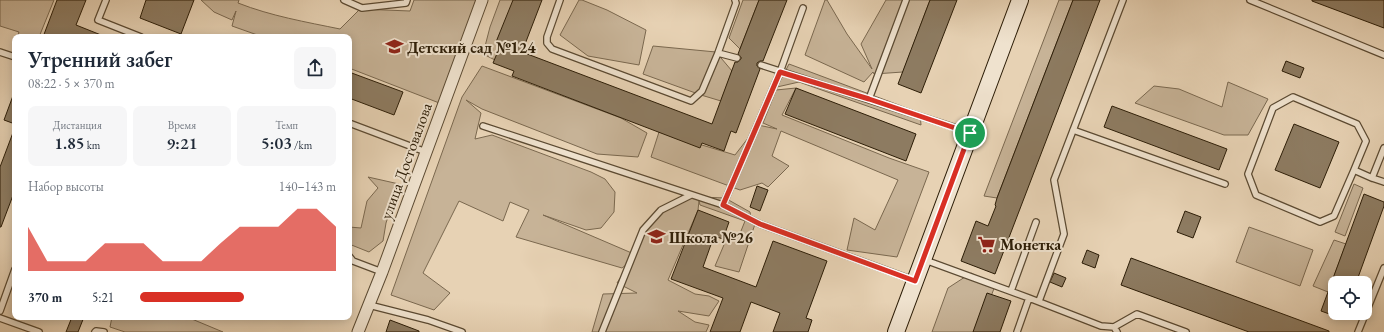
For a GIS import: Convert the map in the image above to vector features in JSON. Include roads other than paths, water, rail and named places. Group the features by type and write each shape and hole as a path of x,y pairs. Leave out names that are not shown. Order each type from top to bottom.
{"street":[{"name":"улица Достовалова","path":"358,332 382,272 482,0"},
{"path":"896,332 1020,0"}],"lane":[{"path":"106,0 98,20 133,34"},
{"path":"344,0 362,8 406,3 407,0"},
{"path":"560,0 547,37 547,43 552,49 691,101 702,91 736,3 735,0"},
{"path":"869,99 906,0"},
{"path":"1039,302 1064,234 1054,180 1123,0"},
{"path":"1250,0 1384,56"},
{"path":"723,205 780,72 803,8"},
{"path":"0,52 12,56"},
{"path":"718,52 737,58"},
{"path":"762,65 970,133"},
{"path":"1293,97 1357,124 1366,141 1354,170 1334,216 1320,222 1256,195 1248,174 1273,108 1293,97"},
{"path":"352,124 426,152"},
{"path":"483,126 723,205 760,224 915,281"},
{"path":"1073,130 1225,184"},
{"path":"1372,178 1384,148"},
{"path":"1354,170 1384,182"},
{"path":"602,332 643,230 661,210 691,194"},
{"path":"1011,291 1036,222"},
{"path":"923,259 1101,326 1116,329 1137,314 1186,332"},
{"path":"352,260 382,272"},
{"path":"1358,332 1384,268"},
{"path":"0,311 12,278"},
{"path":"1017,332 1029,298"},
{"path":"369,305 428,320 462,332"},
{"path":"0,318 39,332"},
{"path":"95,332 104,332"}],"place":[{"name":"Детский сад №124","path":"394,47"},
{"name":"Школа №26","path":"656,237"},
{"name":"Монетка","path":"987,244"}]}
